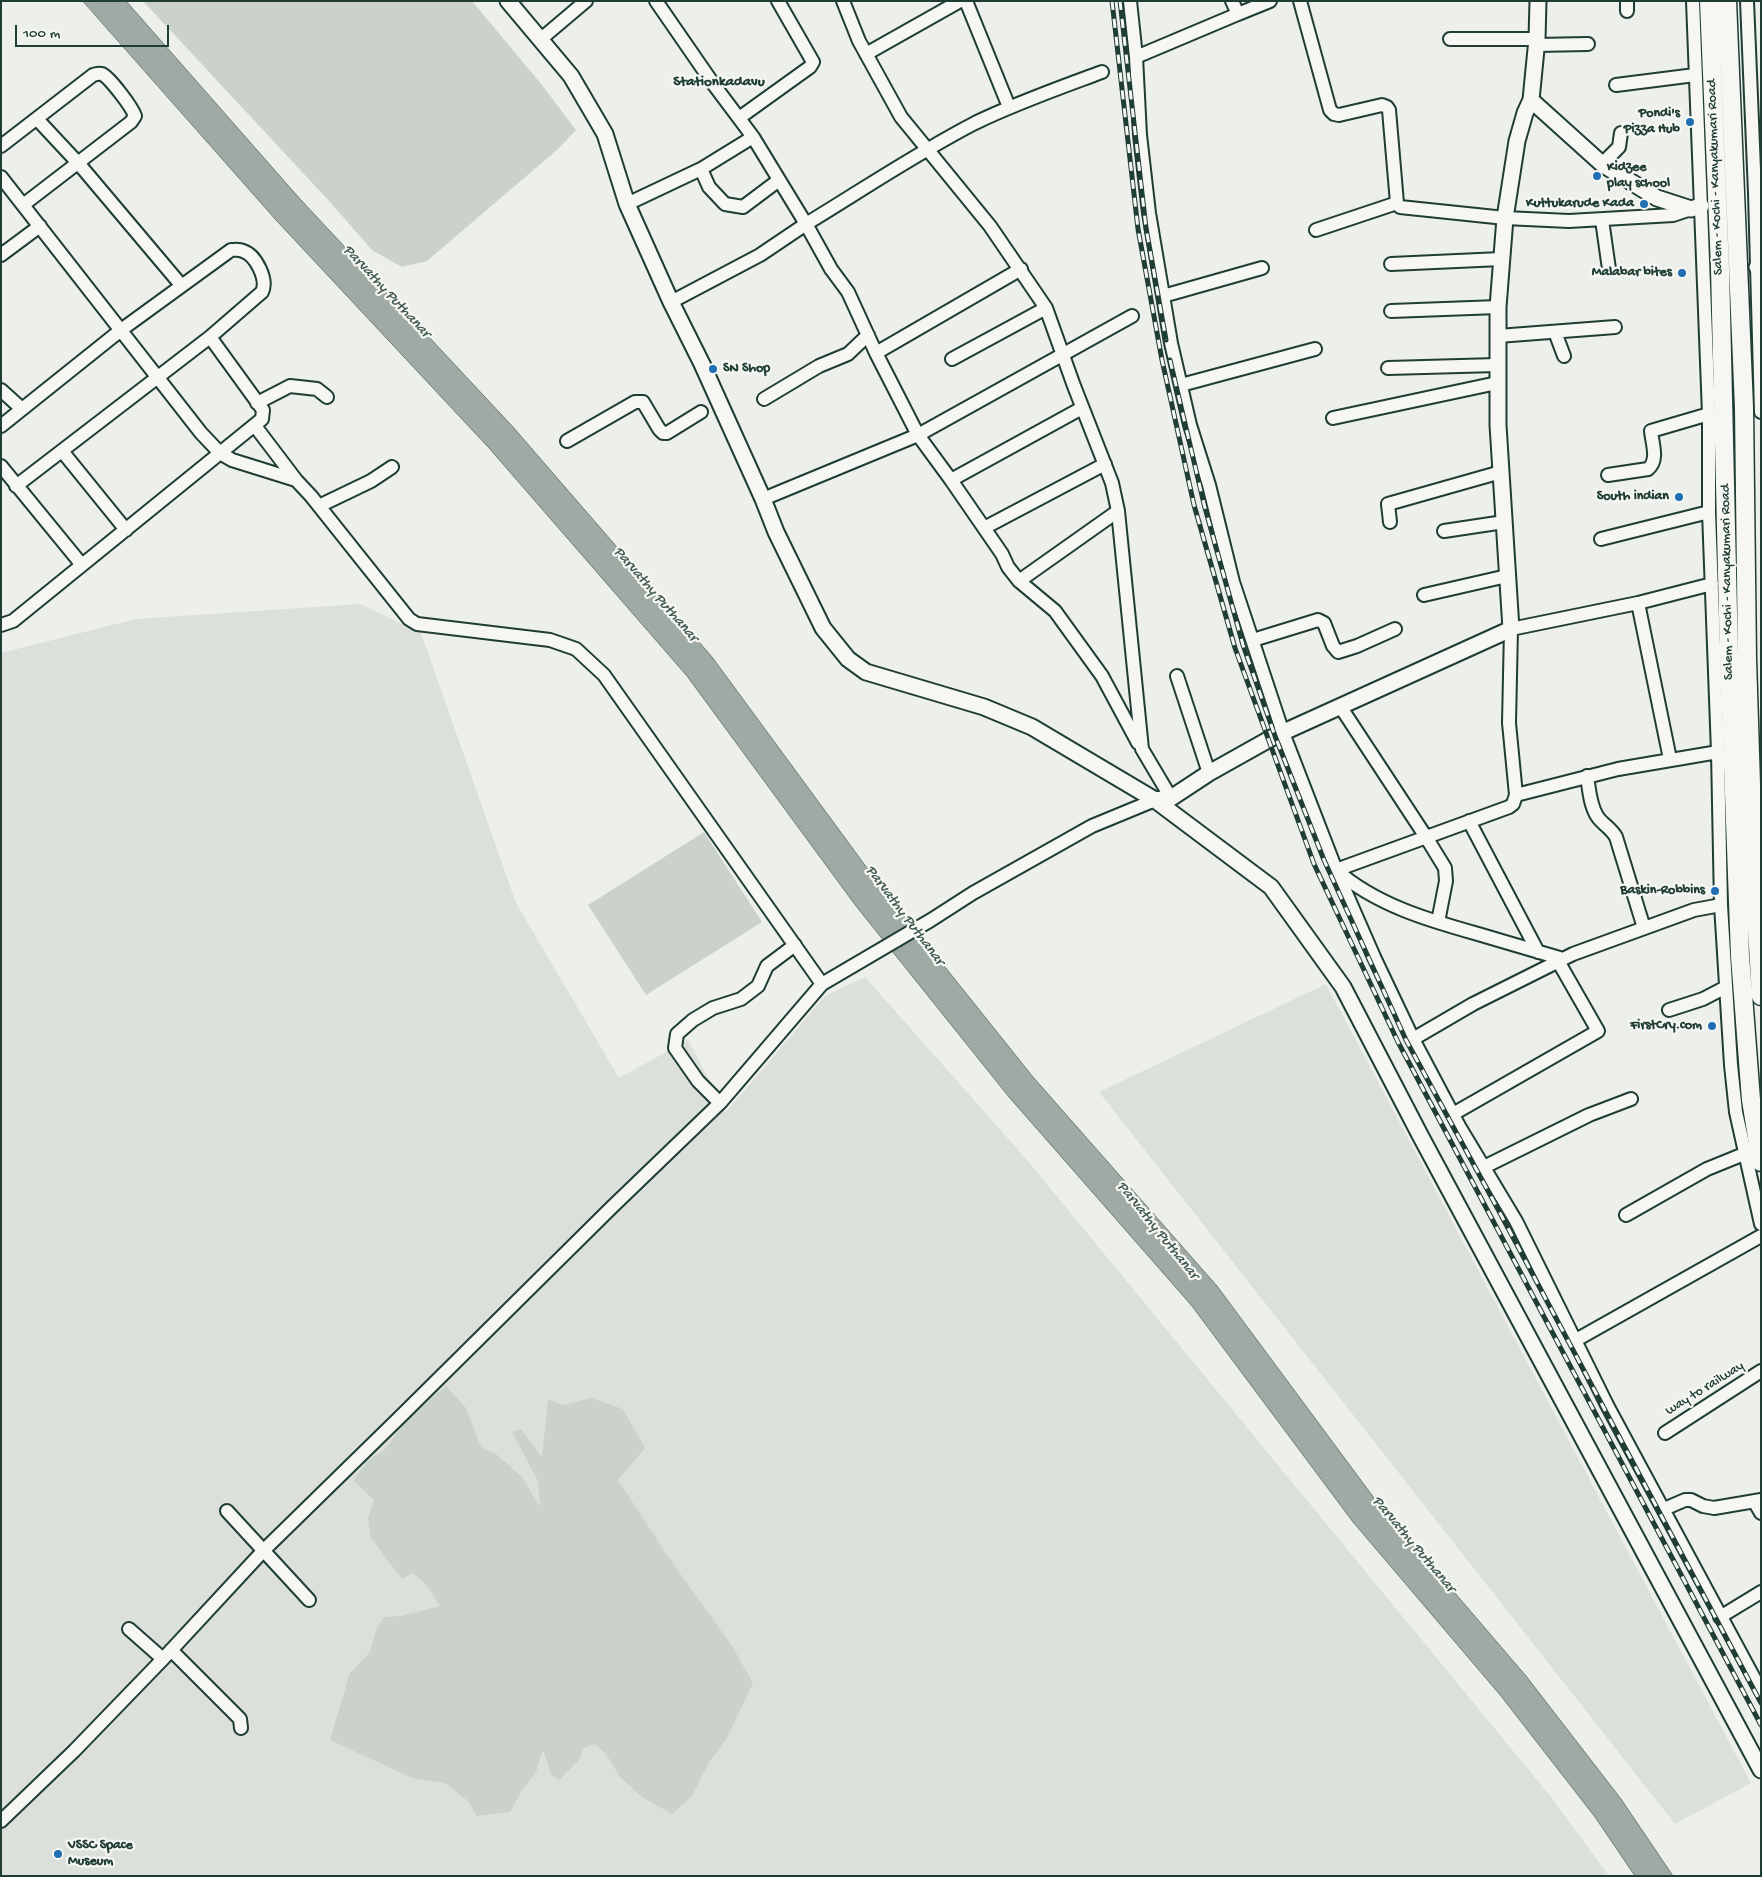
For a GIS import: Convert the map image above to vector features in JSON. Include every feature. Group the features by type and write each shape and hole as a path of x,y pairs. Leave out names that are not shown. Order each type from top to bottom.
{"highway":[{"name":"Salem - Kochi - Kanyakumari Road","path":"1709,1 1703,207 1720,268 1729,657 1740,956 1751,1100 1761,1162"},
{"name":"Salem - Kochi - Kanyakumari Road","path":"1727,1 1744,408 1748,669 1754,878 1761,996"}],"main road":[{"path":"508,1 571,76 605,134 627,204 671,302 702,364 776,532 823,628 848,659 866,672 984,707 1032,727 1155,800 1271,887 1343,987 1424,1143 1761,1770"},
{"path":"1155,800 1171,798 1210,772 1282,732 1511,629 1497,383 1498,307 1505,218 1517,141 1531,100 1538,1"},
{"path":"1531,100 1602,164 1658,198 1703,207"}],"street":[{"path":"541,39 586,1"},
{"path":"656,1 714,85 753,137 806,224 831,270 848,292 876,353 918,435 952,480 1002,554 1008,568 1019,581 1055,611 1102,676 1171,798"},
{"path":"739,118 812,65 812,58 778,1"},
{"path":"843,1 866,54 901,117 990,226 1046,308 1082,408 1112,482 1118,512 1142,749"},
{"path":"866,54 960,1"},
{"path":"966,1 1010,107"},
{"path":"1130,1 1136,57 1140,136 1150,213 1163,296 1181,386 1190,425 1209,485 1233,582 1282,732 1336,870 1413,1039 1453,1114 1516,1221 1611,1411 1761,1691"},
{"path":"1232,1 1238,14"},
{"path":"1136,57 1270,1"},
{"path":"1300,1 1330,110 1334,114 1339,115 1382,105 1390,110 1397,203 1403,208 1569,222 1673,215 1703,207 1735,203 1758,193"},
{"path":"1693,1 1695,75 1703,207 1702,269 1709,414 1709,512 1718,752 1721,905 1730,1065 1744,1154 1761,1224"},
{"path":"1747,1 1758,193 1761,412"},
{"path":"1450,39 1588,44"},
{"path":"671,302 760,255 806,224 928,150 1010,107 1102,72"},
{"path":"1,146 93,75 103,75 108,79 133,109 135,116 131,122 79,164 23,205"},
{"path":"1616,85 1695,75"},
{"path":"37,119 79,164 181,285"},
{"path":"1602,164 1619,147 1620,133"},
{"path":"627,204 701,169 753,137"},
{"path":"701,169 709,187 725,204 744,207 779,180"},
{"path":"1,177 201,433 220,453 232,460 296,480"},
{"path":"1316,230 1397,203"},
{"path":"1602,220 1609,269"},
{"path":"1,255 40,226"},
{"path":"1,426 121,330 231,250 236,249 246,252 252,257 261,273 264,288 262,292 210,337 62,451 9,482"},
{"path":"1391,264 1501,260"},
{"path":"1163,296 1262,268"},
{"path":"876,353 1021,269"},
{"path":"1702,269 1759,269"},
{"path":"1391,311 1498,307"},
{"path":"952,359 1046,308"},
{"path":"763,499 918,435 1132,316"},
{"path":"1498,336 1615,327"},
{"path":"1555,332 1564,356"},
{"path":"764,399 819,366 848,354 868,335"},
{"path":"1,625 13,621 256,426 262,419 263,410 210,337"},
{"path":"1181,386 1315,349"},
{"path":"1388,368 1497,365"},
{"path":"1333,418 1497,383"},
{"path":"257,403 290,386 317,389 327,397"},
{"path":"1,390 22,410"},
{"path":"567,442 635,402 643,402 663,433 667,433 701,412"},
{"path":"952,480 1082,408"},
{"path":"1608,475 1648,469 1653,465 1655,459 1651,431 1709,414"},
{"path":"256,426 296,480 319,506 408,619 416,624 550,640 576,648 604,675 822,984"},
{"path":"62,451 126,530"},
{"path":"984,528 1104,464"},
{"path":"1,466 9,482 82,565"},
{"path":"319,506 371,481 392,467"},
{"path":"1390,522 1388,504 1501,472"},
{"path":"1019,581 1118,512"},
{"path":"1601,539 1709,512"},
{"path":"1444,531 1504,522"},
{"path":"1424,595 1508,576"},
{"path":"1336,870 1509,807 1512,804 1516,795 1509,723 1511,629 1638,603 1712,584"},
{"path":"1638,603 1670,759"},
{"path":"1253,640 1318,620 1324,623 1336,651 1342,652 1395,629"},
{"path":"1177,676 1210,772"},
{"path":"1340,706 1442,862 1446,874 1438,922"},
{"path":"1516,795 1587,776 1670,759 1718,752"},
{"path":"1587,776 1593,808 1602,823 1612,830 1616,836 1644,928"},
{"path":"1,1822 74,1751 167,1655 264,1550 720,1103 822,984 973,893 1092,826 1155,800"},
{"path":"1469,821 1538,952"},
{"path":"1336,870 1348,881 1377,898 1410,913 1560,960 1598,1031 1453,1114"},
{"path":"1413,1039 1472,1004 1560,960 1612,938 1694,910 1721,905"},
{"path":"720,1103 698,1081 675,1048 677,1034 693,1020 713,1008 741,999 758,986 767,966 795,945"},
{"path":"1669,1010 1703,999 1726,987"},
{"path":"1484,1167 1589,1115 1631,1099"},
{"path":"1626,1215 1707,1169 1744,1154"},
{"path":"1576,1340 1761,1236"},
{"name":"way to railway","path":"1665,1432 1761,1371"},
{"path":"1664,1509 1685,1500 1697,1502 1708,1508 1758,1500 1761,1513"},
{"path":"227,1511 308,1600"},
{"path":"1720,1617 1761,1592"},
{"path":"128,1629 167,1655 240,1719 241,1728"}],"shaded area":[{"path":"143,1 472,1 542,85 576,130 558,149 427,261 402,267 372,250 330,202"},
{"path":"360,604 421,633 516,903 619,1078 688,1040 726,1112 825,996 865,977 1027,1160 1551,1797 1609,1876 1,1876 1,653 136,619"},
{"path":"704,832 762,922 646,995 588,905"},
{"path":"1326,984 1751,1783 1675,1824 1099,1092"},
{"path":"446,1386 466,1408 481,1447 496,1454 522,1477 540,1507 538,1481 512,1432 521,1429 542,1457 548,1400 563,1405 591,1398 623,1409 645,1448 618,1480 669,1558 732,1646 753,1683 727,1738 709,1762 692,1796 672,1814 642,1797 620,1777 606,1754 595,1744 584,1748 579,1760 559,1780 551,1774 543,1750 536,1772 522,1790 510,1812 477,1816 468,1801 445,1783 412,1778 330,1740 350,1673 370,1652 376,1630 384,1617 401,1616 440,1606 426,1584 413,1573 402,1579 371,1538 368,1518 374,1500 353,1480 368,1461 385,1449 409,1417"}],"water":[{"name":"Parvathy Puthanar","path":"83,1 126,1 300,199 513,427 712,657 881,887 1033,1077 1217,1286 1377,1502 1526,1676 1621,1799 1673,1876 1635,1876 1595,1817 1501,1696 1353,1522 1192,1306 1009,1097 856,906 687,676 489,448 276,220"}],"railway":[{"path":"1112,1 1138,229 1162,360 1194,505 1235,648 1314,864 1398,1042 1761,1725"},
{"path":"1120,1 1146,228 1166,340"},
{"path":"1170,360 1204,504 1243,645 1275,736 1324,860 1406,1040 1761,1703"}],"place":[{"name":"Pondi's Pizza Hub","path":"1690,122"},
{"name":"Kidzee play school","path":"1597,176"},
{"name":"Kuttukarude Kada","path":"1644,204"},
{"name":"Malabar bites","path":"1682,273"},
{"name":"SN Shop","path":"713,369"},
{"name":"South indian","path":"1679,497"},
{"name":"Baskin-Robbins","path":"1715,891"},
{"name":"FirstCry.com","path":"1712,1026"},
{"name":"VSSC Space Museum","path":"58,1854"}],"district":[{"name":"Stationkadavu","path":"719,83"}]}
